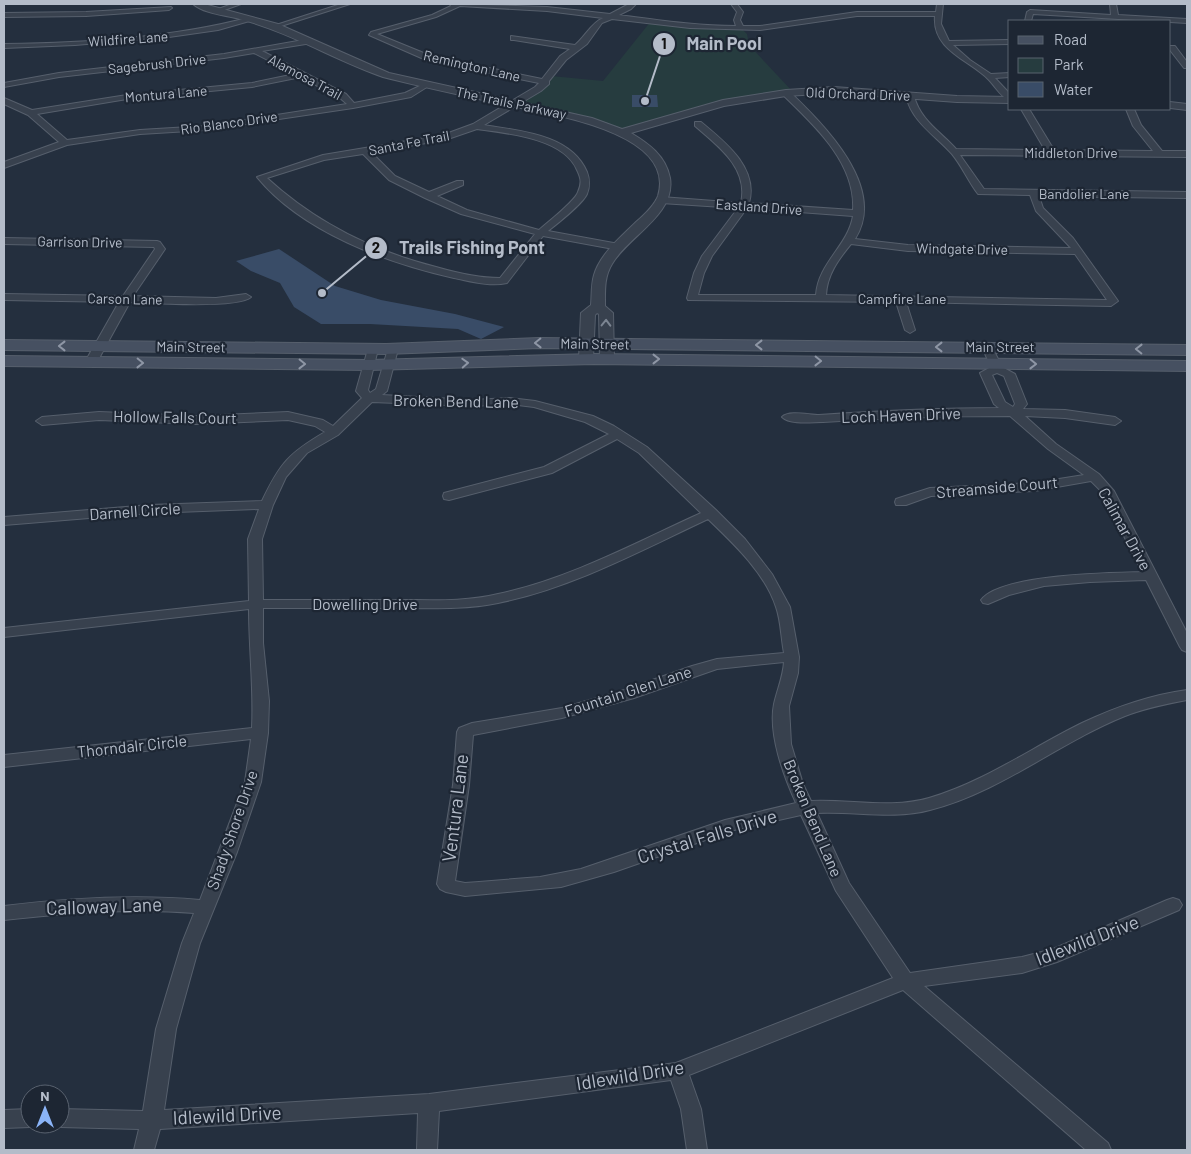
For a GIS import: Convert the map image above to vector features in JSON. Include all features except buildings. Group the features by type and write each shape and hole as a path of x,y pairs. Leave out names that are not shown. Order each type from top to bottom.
{"main road":[{"name":"Main Street","path":"4,345 100,346 371,357"},
{"name":"Main Street","path":"4,361 91,362 391,357 586,351 988,347 1187,350"},
{"name":"Main Street","path":"607,351 996,366 1187,366"}],"street":[{"name":"The Trails Parkway","path":"197,4 216,11 276,26 373,71 426,85 581,118 622,132 646,148 661,167 665,178 665,188 661,200"},
{"path":"216,11 238,4"},
{"path":"276,26 348,4"},
{"path":"455,4 546,9 690,26 741,28 791,24 857,14 939,14"},
{"name":"Remington Lane","path":"455,4 434,16 373,33 373,35 429,58 546,82"},
{"name":"Santa Fe Trail","path":"541,233 503,281 476,279 424,267 372,250 294,206 279,195 261,176 323,158 439,139 476,126 538,89 546,82 563,58 577,48 600,22 630,8 633,4"},
{"path":"734,4 740,12 737,20 741,28"},
{"path":"940,4 938,24 946,43 967,62 989,76 1008,97"},
{"path":"1113,4 1115,18"},
{"path":"4,15 78,14 169,8"},
{"path":"4,15 12,9"},
{"path":"1028,20 1030,12 1163,20"},
{"name":"Wildfire Lane","path":"4,46 68,44 174,35 224,28 251,19"},
{"path":"1171,20 1187,21"},
{"path":"514,38 577,48"},
{"name":"Sagebrush Drive","path":"4,85 59,74 191,61 309,41"},
{"path":"946,43 1008,42"},
{"path":"1171,48 1187,49"},
{"path":"1171,48 1187,66"},
{"name":"Alamosa Trail","path":"256,51 343,96 353,106"},
{"name":"Montura Lane","path":"31,113 128,98 252,85 301,75"},
{"path":"989,76 1008,75"},
{"name":"Rio Blanco Drive","path":"4,165 24,156 65,143 122,133 216,127 353,106 401,97 426,85"},
{"name":"Old Orchard Drive","path":"622,132 723,103 786,93 834,90 910,96 1008,99"},
{"path":"786,93 802,108 845,162 854,178 858,194 855,227 848,241 826,270 821,287 821,299"},
{"path":"910,96 910,104 918,116 954,152"},
{"path":"4,100 31,113 65,143"},
{"path":"1171,105 1187,107"},
{"path":"1026,110 1051,152"},
{"path":"1130,110 1134,120 1160,154"},
{"path":"698,124 723,146 738,164 746,180 746,206"},
{"path":"476,126 523,134 547,142 571,155 582,167 586,181 582,195 541,233"},
{"path":"365,152 392,178 464,212 541,233 618,247"},
{"name":"Middleton Drive","path":"954,152 1187,154"},
{"name":"Bandolier Lane","path":"954,152 981,192 1187,195"},
{"path":"428,196 460,183"},
{"path":"1034,194 1039,209 1070,240 1077,250"},
{"path":"598,307 602,272 618,247 659,205 661,200"},
{"name":"Eastland Drive","path":"661,200 857,213"},
{"name":"Campfire Lane","path":"746,206 710,252 695,282 692,298 1112,303 1077,250"},
{"name":"Garrison Drive","path":"4,241 157,244 160,249 127,298"},
{"name":"Windgate Drive","path":"848,241 908,248 1077,250"},
{"name":"Carson Lane","path":"4,296 216,301 246,297"},
{"path":"91,362 127,298"},
{"path":"900,299 910,330"},
{"path":"586,351 588,313 598,307"},
{"path":"598,307 606,313 607,351"},
{"path":"988,347 996,366 1009,374 1021,404 1015,412"},
{"path":"369,398 362,391 371,357"},
{"name":"Shady Shore Drive","path":"144,1150 152,1120 166,1029 191,943 228,852 253,782 260,733 262,701 256,644 255,539 267,505 280,477 303,450 334,432 369,398 381,391 391,357"},
{"name":"Calimar Drive","path":"996,366 986,373 1000,404 1015,412 1044,440 1095,477 1112,498 1187,647"},
{"name":"Broken Bend Lane","path":"369,398 473,403 524,402 589,419 643,450 740,542 767,577 783,607 792,658 792,673 781,706 780,720 787,762 794,784 842,886 905,981 1101,1150"},
{"name":"Loch Haven Drive","path":"788,417 809,419 916,412 1015,412 1065,414 1115,422"},
{"name":"Hollow Falls Court","path":"42,420 99,416 208,420 288,416 319,423 334,432"},
{"path":"449,496 548,470 618,434"},
{"name":"Streamside Court","path":"901,502 930,492 1034,487 1095,477"},
{"name":"Darnell Circle","path":"4,521 170,507 267,505"},
{"name":"Dowelling Drive","path":"4,632 256,604 468,604 497,599 549,585 588,570 711,513"},
{"path":"988,600 1006,591 1050,582 1073,579 1151,576"},
{"name":"Fountain Glen Lane","path":"464,732 472,728 562,713 629,694 710,666 731,661 792,658"},
{"name":"Crystal Falls Drive","path":"446,884 451,888 471,890 524,886 580,876 745,821 806,808 867,809 929,805 972,788 1029,760 1114,713 1151,701 1187,695"},
{"name":"Ventura Lane","path":"446,884 460,785 464,732"},
{"name":"Thorndalr Circle","path":"4,761 260,733"},
{"name":"Calloway Lane","path":"4,914 42,908 141,903 205,907"},
{"name":"Idlewild Drive","path":"70,1118 152,1120 429,1103 677,1071 905,981 1022,964 1057,955 1173,905"},
{"path":"677,1071 687,1092 695,1126 697,1150"},
{"path":"427,1150 429,1103"},
{"path":"4,1119 20,1118"}],"green space":[{"path":"651,21 741,28 747,34 749,45 793,92 763,96 622,132 514,104 551,76 603,81"}],"water":[{"path":"632,95 657,95 658,107 632,107"},
{"path":"279,249 335,286 381,300 455,314 504,327 481,339 458,329 370,324 321,324 294,307 280,283 251,271 236,261"}],"place":[{"name":"Main Pool","path":"645,101"},
{"name":"Trails Fishing Pont","path":"322,293"}]}
